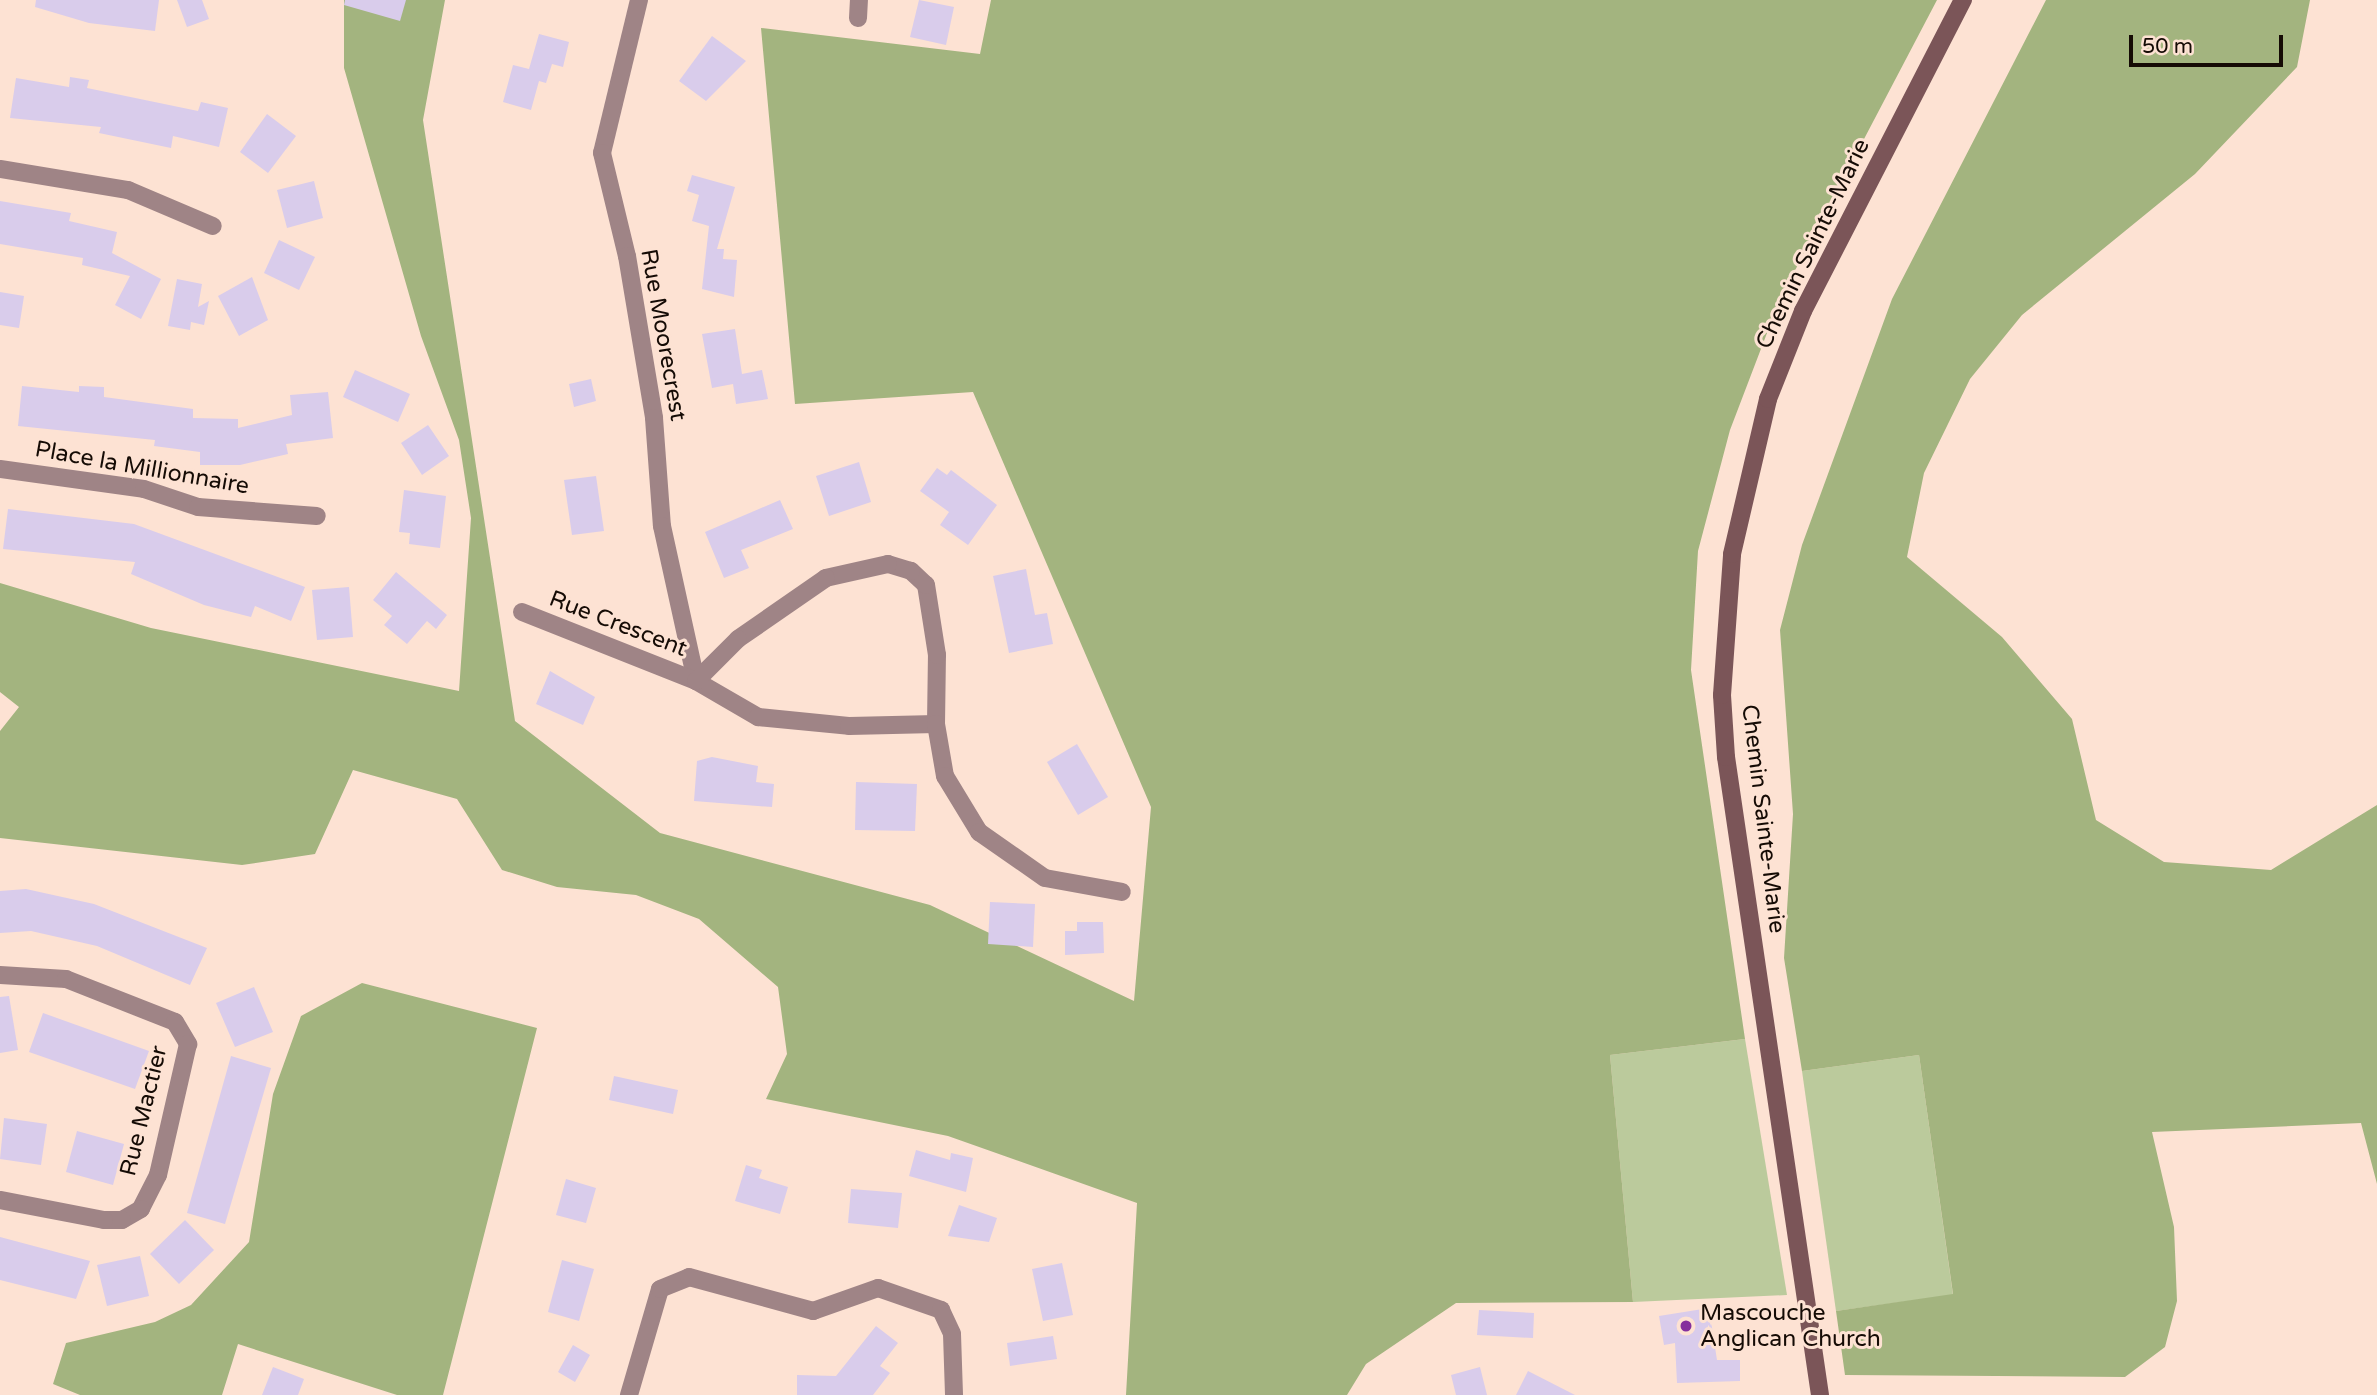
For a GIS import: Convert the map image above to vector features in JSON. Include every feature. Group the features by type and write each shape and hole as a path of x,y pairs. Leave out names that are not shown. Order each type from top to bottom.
{"street":[{"name":"Rue Moorecrest","path":"639,0 602,153 626,256 654,418 662,526 696,681"},
{"name":"Chemin Sainte-Marie","path":"1820,1395 1726,757 1722,695 1732,554 1768,399 1803,311 1963,0"},
{"path":"0,169 128,190 213,226"},
{"name":"Place la Millionnaire","path":"0,469 144,489 198,508 317,516"},
{"name":"Rue Crescent","path":"696,681 738,639 826,579 888,565 911,571 926,586 937,655 936,724 945,776 979,832 1045,878 1122,892"},
{"name":"Rue Crescent","path":"522,612 696,681 758,717 849,726 936,724"},
{"name":"Rue Mactier","path":"0,975 66,979 175,1022 188,1044 158,1175 141,1209 122,1220 104,1220 0,1200"},
{"path":"629,1395 660,1289 689,1277 813,1311 878,1288 941,1310 952,1334 954,1395"}],"green space":[{"path":"344,0 445,0 423,120 515,721 660,833 930,905 1134,1001 1151,807 973,392 795,404 761,28 980,54 991,0 1937,0 1780,299 1730,430 1698,551 1691,670 1745,1039 1610,1055 1633,1302 1456,1303 1366,1364 1347,1395 1126,1395 1137,1203 948,1136 766,1099 787,1054 778,987 699,919 636,895 557,887 502,870 457,799 353,770 315,854 242,865 0,838 0,731 19,707 0,692 0,583 151,628 459,691 471,518 459,440 421,336 344,68"},
{"path":"2046,0 2310,0 2297,67 2195,174 2022,315 1970,379 1924,473 1907,557 2002,637 2072,719 2096,820 2164,862 2271,870 2377,805 2377,1184 2361,1123 2152,1132 2174,1227 2177,1301 2165,1347 2125,1377 1845,1375 1836,1311 1953,1294 1919,1055 1802,1071 1784,958 1793,814 1780,630 1802,545 1892,299"},
{"path":"362,983 537,1028 443,1395 397,1395 238,1344 222,1395 80,1395 53,1384 66,1343 155,1322 191,1305 249,1242 273,1094 301,1016"},
{"path":"1745,1039 1787,1295 1633,1302 1610,1055"},
{"path":"1919,1055 1953,1295 1836,1311 1802,1071"}],"building":[{"path":"36,0 159,0 155,31 89,23 35,7"},
{"path":"177,0 202,0 209,19 187,27"},
{"path":"345,0 406,0 400,21 344,5"},
{"path":"919,0 954,7 946,45 910,37"},
{"path":"539,34 569,42 563,67 552,64 546,83 539,81 531,110 503,102 513,65 529,69"},
{"path":"712,36 746,61 706,101 679,81"},
{"path":"70,77 89,80 87,88 198,111 201,102 228,108 219,147 173,136 171,148 99,133 101,127 10,118 16,78 69,87"},
{"path":"267,114 296,136 268,173 240,152"},
{"path":"692,175 735,187 717,249 724,249 723,259 737,260 734,297 702,289 709,226 692,221 699,195 687,191"},
{"path":"314,181 323,218 287,228 277,190"},
{"path":"0,201 71,213 69,221 117,232 112,253 161,279 141,319 115,305 130,276 82,265 83,258 0,244"},
{"path":"279,240 315,257 299,290 264,273"},
{"path":"252,277 268,320 239,336 218,296"},
{"path":"177,279 202,284 198,307 209,301 204,325 191,322 190,330 168,326"},
{"path":"0,292 24,296 19,328 0,325"},
{"path":"735,329 742,374 762,370 768,399 736,404 733,384 712,388 702,334"},
{"path":"355,370 410,394 398,422 343,397"},
{"path":"591,379 596,401 574,407 569,384"},
{"path":"22,386 79,392 79,386 104,387 104,397 193,409 193,418 238,419 238,428 292,415 290,395 328,392 333,438 286,444 288,454 240,465 200,465 200,452 154,446 155,440 18,426"},
{"path":"428,425 449,456 422,475 401,443"},
{"path":"859,462 871,502 829,516 816,476"},
{"path":"937,468 947,475 951,470 997,505 968,545 940,525 949,512 920,491"},
{"path":"596,476 604,531 572,535 564,480"},
{"path":"404,490 446,496 440,548 409,544 410,533 399,532"},
{"path":"780,500 793,529 741,550 749,568 724,578 705,532"},
{"path":"8,509 134,524 305,587 291,621 255,606 251,617 204,605 131,574 135,562 3,549"},
{"path":"1026,569 1035,615 1047,613 1053,644 1009,653 993,576"},
{"path":"396,572 447,615 436,629 427,621 407,644 384,625 392,616 373,600"},
{"path":"349,587 353,637 317,640 312,590"},
{"path":"550,671 595,697 583,725 536,704"},
{"path":"1077,744 1108,797 1078,815 1047,762"},
{"path":"712,757 758,766 756,782 774,784 772,807 694,801 697,761"},
{"path":"856,782 917,784 915,831 855,830"},
{"path":"26,889 94,904 207,948 190,985 97,946 31,931 0,933 0,891"},
{"path":"990,902 1035,904 1033,947 988,944"},
{"path":"1077,922 1103,922 1104,953 1065,955 1065,931 1077,931"},
{"path":"254,987 273,1032 235,1047 216,1003"},
{"path":"9,996 18,1050 0,1053 0,997"},
{"path":"43,1013 149,1051 135,1089 29,1052"},
{"path":"231,1056 271,1068 225,1224 187,1213"},
{"path":"614,1076 678,1090 673,1114 609,1100"},
{"path":"4,1118 47,1124 41,1165 0,1159"},
{"path":"77,1131 124,1144 113,1185 66,1172"},
{"path":"916,1150 950,1160 951,1153 973,1158 966,1192 909,1176"},
{"path":"746,1165 762,1170 759,1178 788,1187 780,1214 735,1201"},
{"path":"566,1179 596,1188 586,1223 556,1215"},
{"path":"851,1189 902,1193 898,1228 848,1223"},
{"path":"959,1205 997,1218 989,1242 948,1236"},
{"path":"185,1220 214,1250 179,1284 150,1254"},
{"path":"0,1237 90,1261 76,1299 0,1280"},
{"path":"140,1256 149,1296 107,1306 97,1265"},
{"path":"562,1260 594,1269 579,1321 548,1312"},
{"path":"1062,1263 1073,1315 1043,1321 1032,1269"},
{"path":"1709,1308 1717,1360 1740,1360 1740,1381 1677,1383 1675,1343 1664,1345 1659,1316"},
{"path":"1479,1310 1534,1313 1533,1338 1477,1335"},
{"path":"876,1326 898,1343 880,1366 890,1373 873,1395 797,1395 797,1375 836,1376"},
{"path":"1053,1336 1057,1359 1010,1366 1007,1343"},
{"path":"573,1345 590,1355 575,1382 558,1372"},
{"path":"273,1367 304,1379 298,1395 262,1395"},
{"path":"1480,1367 1487,1395 1456,1395 1451,1375"},
{"path":"1528,1371 1575,1395 1516,1395"}],"place":[{"name":"Mascouche Anglican Church","path":"1686,1326"}]}
